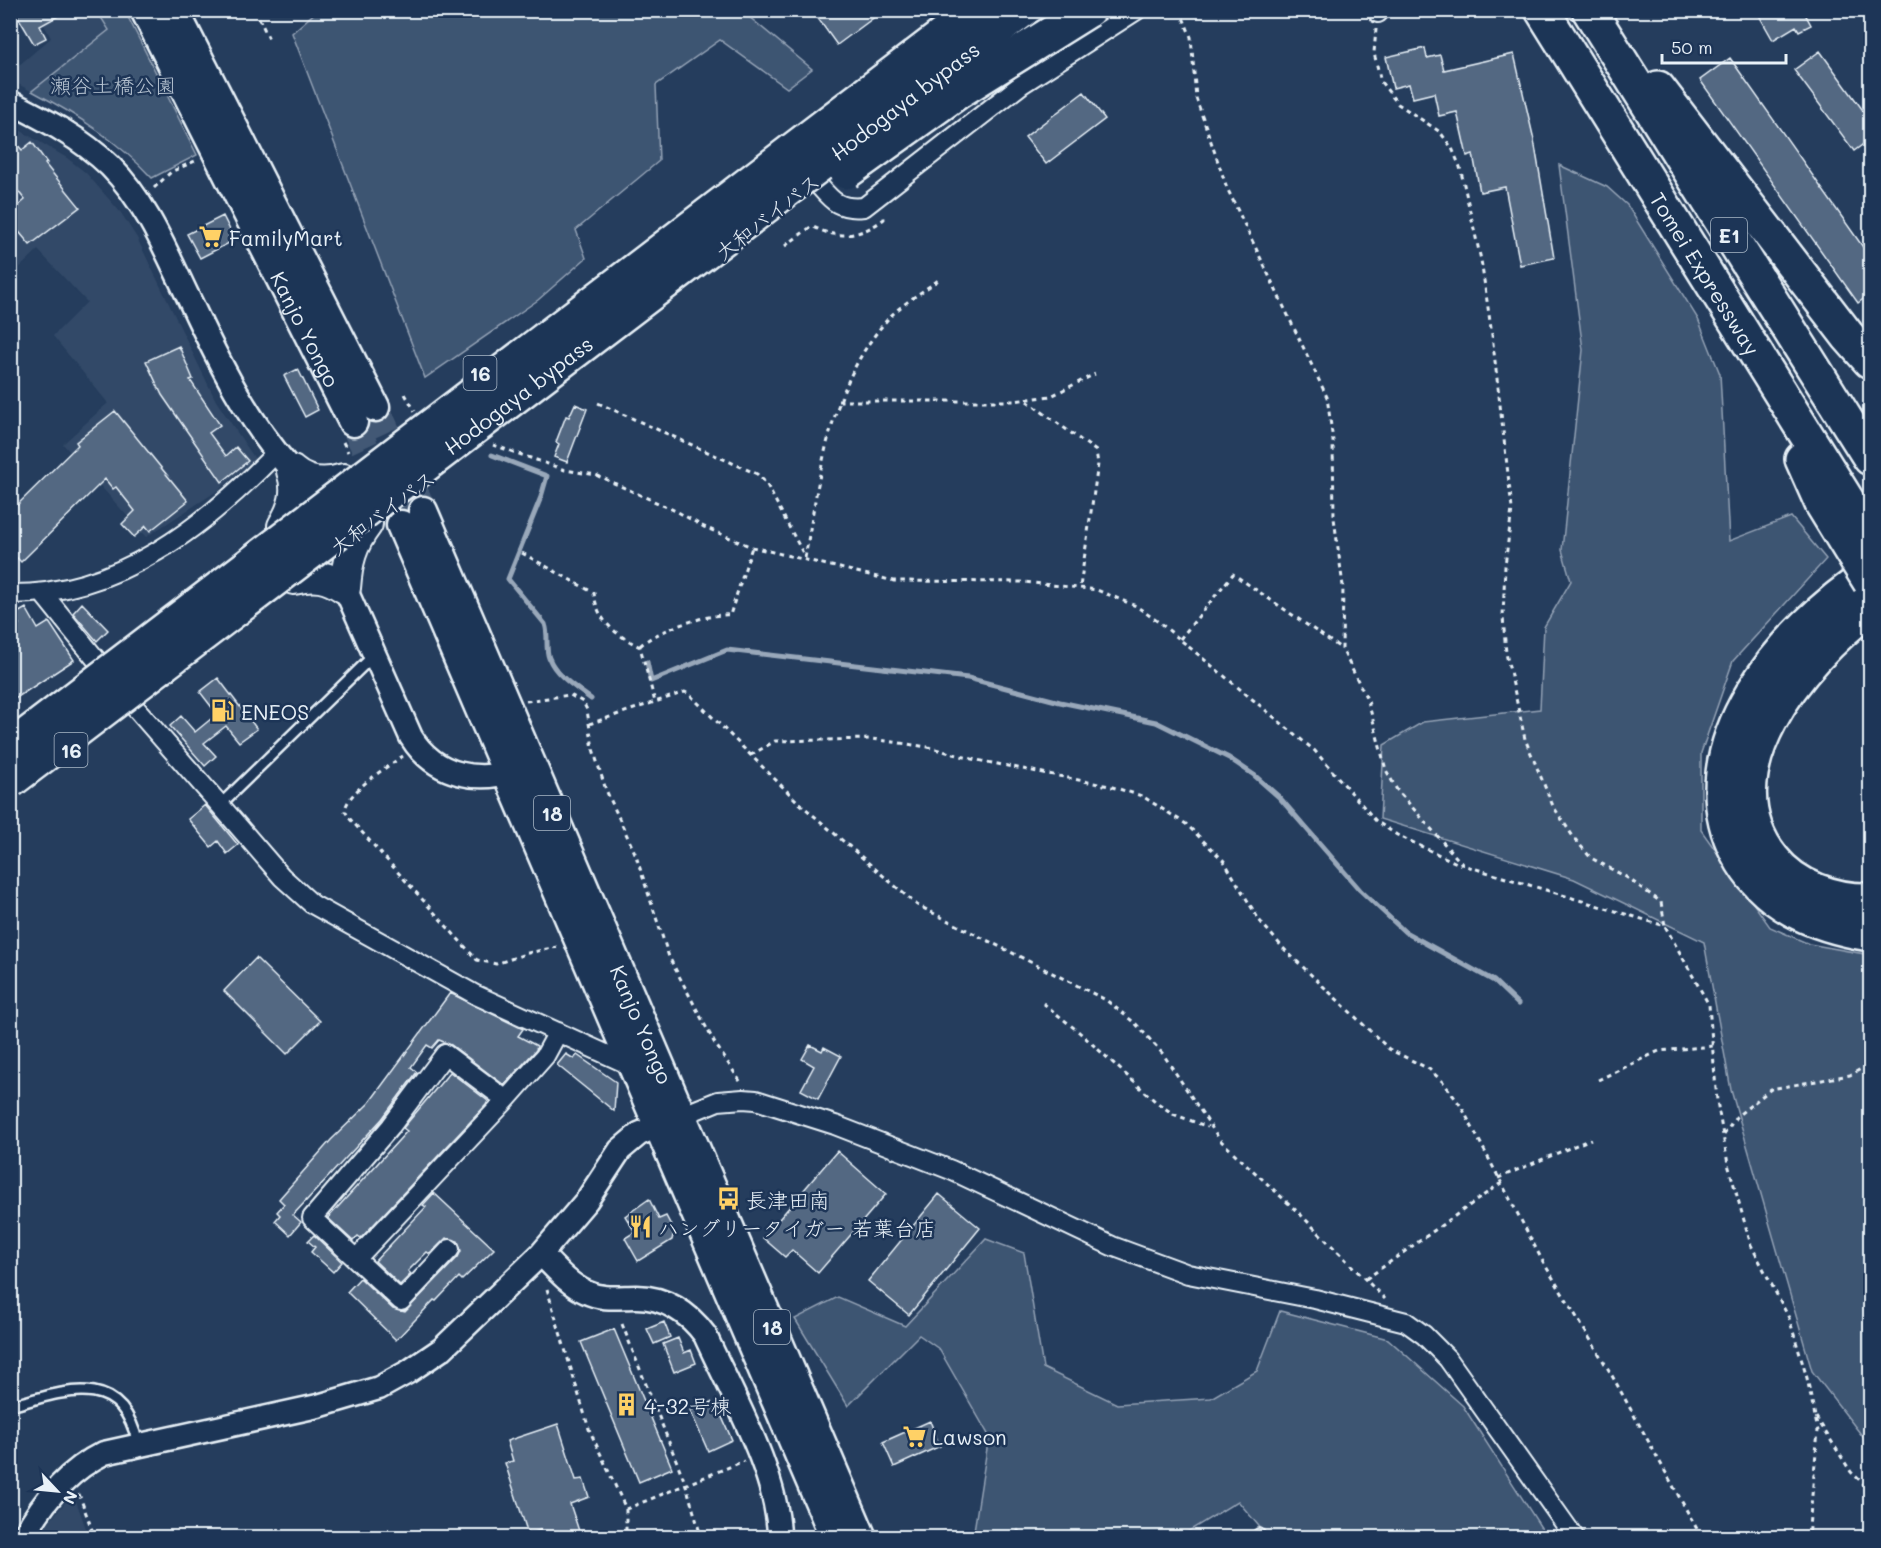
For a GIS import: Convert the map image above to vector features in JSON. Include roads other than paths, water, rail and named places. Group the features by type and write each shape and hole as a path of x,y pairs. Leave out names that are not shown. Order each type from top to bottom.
{"highway":[{"path":"779,160 940,10"},
{"name":"16","path":"10,734 344,479 948,10"},
{"name":"Hodogaya bypass","path":"10,748 976,10"},
{"name":"Hodogaya bypass","path":"10,781 296,570 1023,10"},
{"name":"大和バイパス","path":"10,796 132,704 296,570 367,524 1039,10"},
{"path":"296,570 956,93 1089,10"},
{"name":"Tomei Expressway","path":"1542,10 1748,340 1822,504 1867,563"},
{"name":"Tomei Expressway","path":"1589,10 1870,458"},
{"path":"1598,10 1848,336 1870,361"},
{"path":"284,462 299,477 313,482 329,483 344,479"},
{"path":"283,526 292,511 295,499 284,462"},
{"path":"296,570 322,576 345,588 349,555 354,541 367,524"},
{"path":"1867,563 1812,619 1765,674 1744,709 1728,746 1721,774 1721,805 1728,834 1742,862 1759,885 1784,906 1812,921 1870,934"},
{"path":"1870,608 1846,626 1812,659 1772,717 1756,755 1751,781 1750,805 1757,831 1767,851 1781,869 1802,884 1825,894 1870,900"},
{"path":"1756,755 1797,694 1821,667 1870,626"}],"main road":[{"name":"Kanjo Yongo","path":"145,10 364,415 174,10"},
{"name":"Kanjo Yongo","path":"835,1538 670,1121 632,1066 578,940 519,769 504,701 412,518 519,769 670,1121 862,1538"}],"street":[{"path":"814,180 834,202 848,209 864,207 1022,84 1137,10"},
{"path":"10,102 73,136 99,156 127,186 154,226 237,395 284,462 153,554 93,582 44,595 10,594"},
{"path":"345,588 416,746 428,759 451,772 478,776 519,769"},
{"path":"44,595 132,704 282,877 312,904 476,995 632,1066"},
{"path":"356,1259 506,1100 545,1056 558,1032"},
{"path":"450,1249 401,1302 312,1218 391,1126 445,1054 506,1100"},
{"path":"23,1538 47,1498 87,1462 104,1453 318,1406 379,1388 408,1372 442,1349 541,1254 587,1200 620,1150 639,1134 718,1101 743,1099 756,1100 835,1125 941,1166 1072,1225 1112,1246 1188,1274 1315,1299 1406,1322 1424,1335 1448,1359 1575,1538"},
{"path":"541,1254 573,1285 587,1293 606,1298 639,1297 660,1301 679,1309 695,1321 705,1335 759,1455 776,1501 779,1538"}],"lane":[{"path":"220,805 374,655"},
{"path":"10,1406 59,1393 89,1390 106,1394 131,1419 138,1444"}],"waterway":[{"path":"492,455 547,476 541,497 508,579 545,624 548,654 552,664 567,681 591,699"},
{"path":"647,662 651,681 727,650 968,678 1060,702 1156,722 1229,758 1254,775 1279,797 1360,890 1405,932 1494,981 1518,1004"}],"tunnel":[{"path":"375,407 423,511"},
{"path":"353,422 401,525"}],"place":[{"name":"FamilyMart","path":"211,237"},
{"name":"ENEOS","path":"223,711"},
{"name":"長津田南","path":"728,1199"},
{"name":"ハングリータイガー 若葉台店","path":"640,1227"},
{"name":"4-32号棟","path":"626,1405"},
{"name":"Lawson","path":"914,1436"}],"park label":[{"name":"瀬谷土橋公園","path":"113,84"}]}
